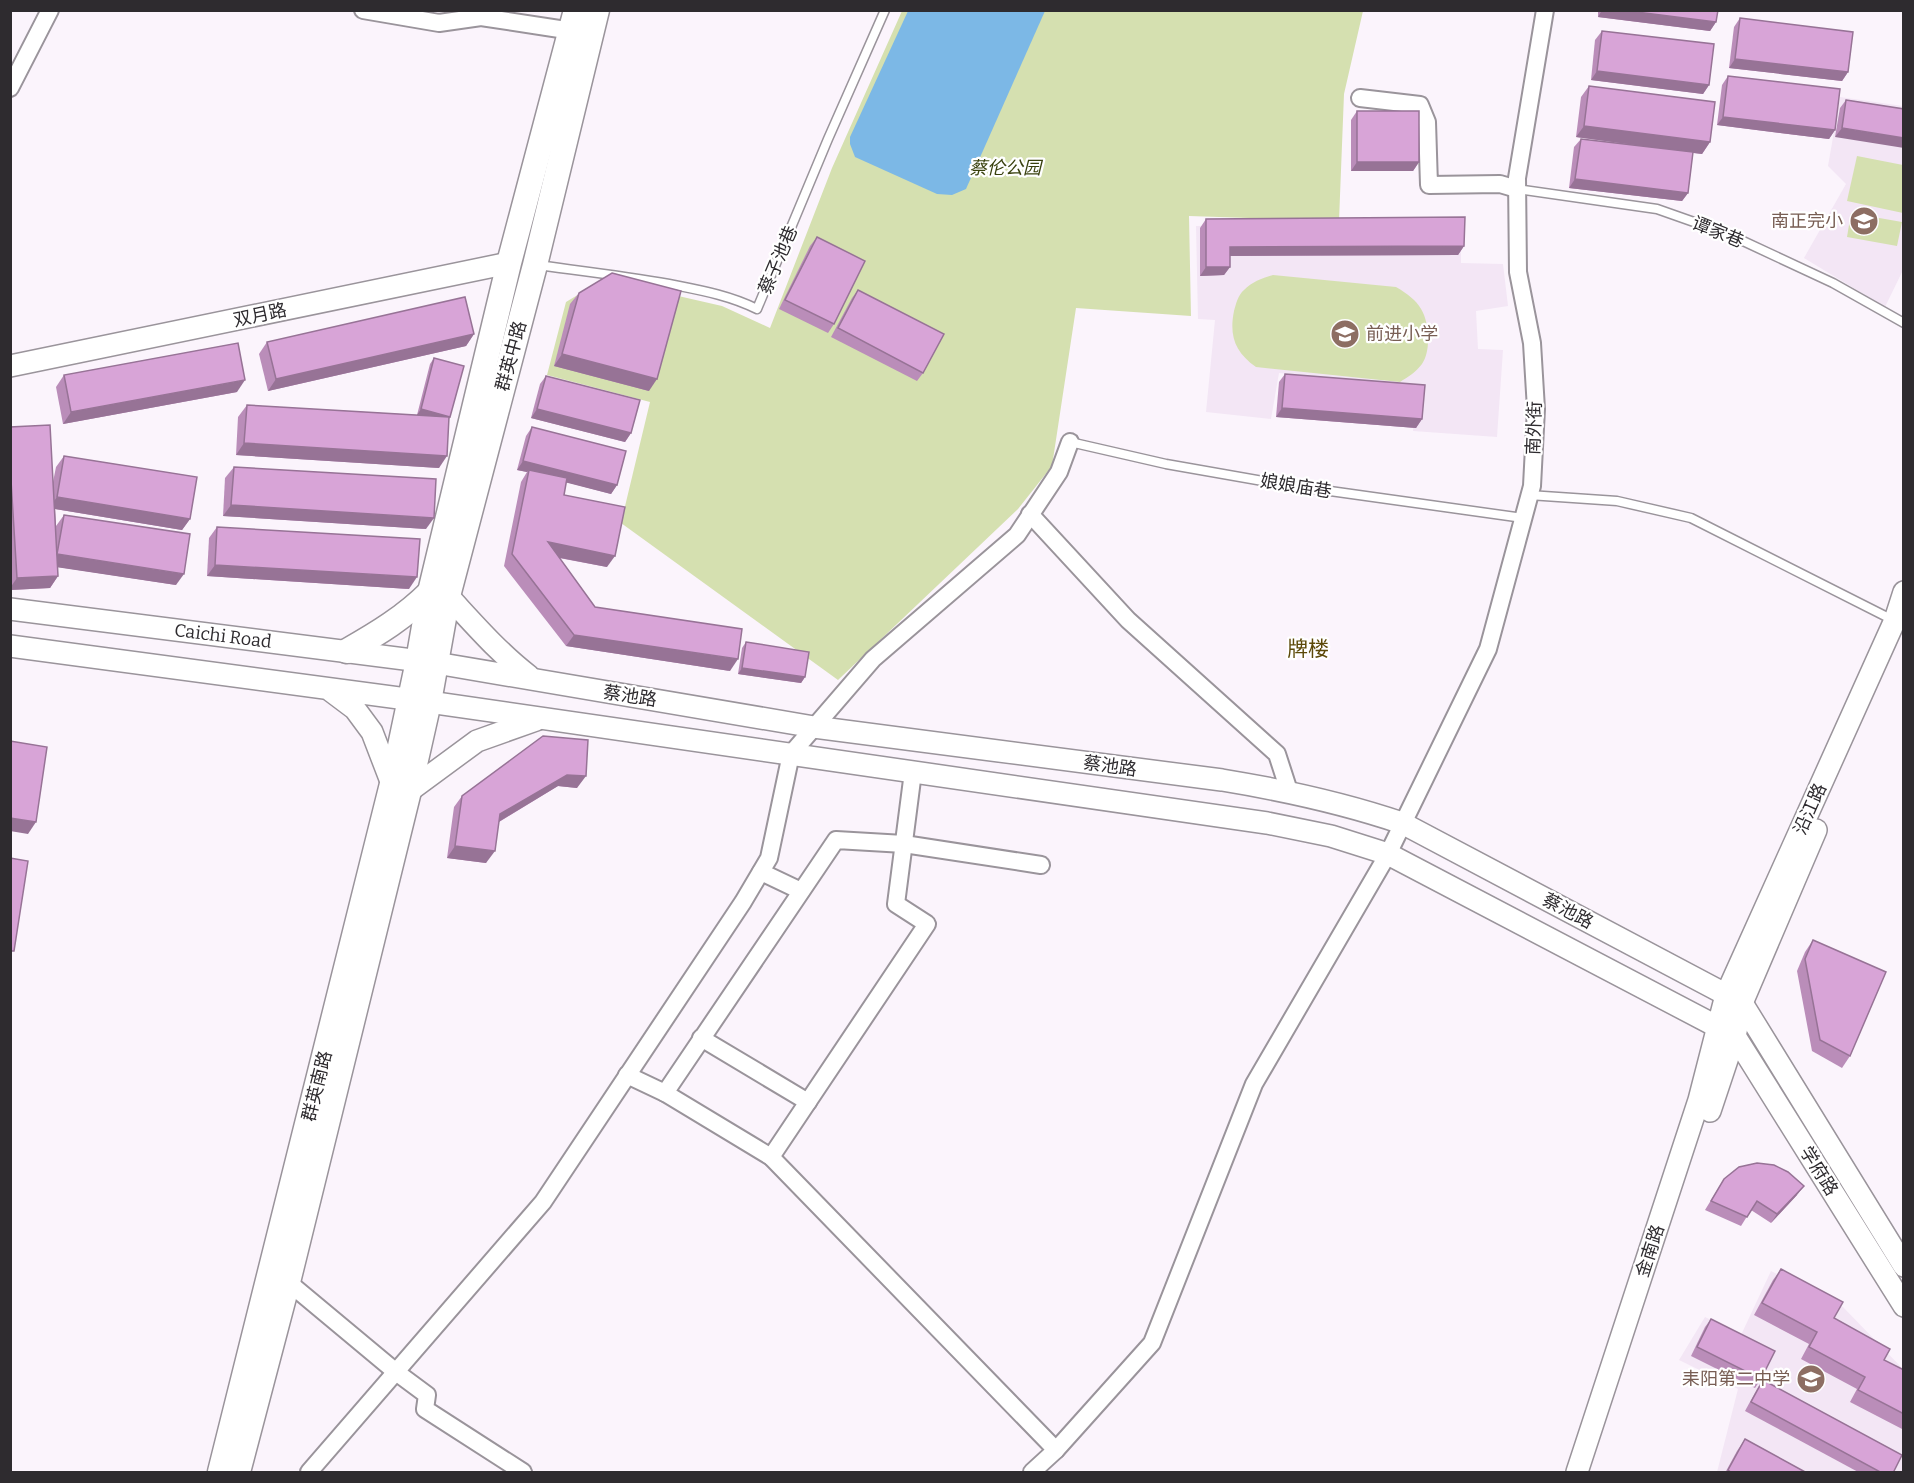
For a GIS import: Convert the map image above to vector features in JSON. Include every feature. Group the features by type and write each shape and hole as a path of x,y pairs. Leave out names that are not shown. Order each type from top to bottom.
{"main road":[{"name":"群英中路","path":"419,701 439,594 580,25 597,10"},
{"path":"347,651 439,594"},
{"name":"群英南路","path":"238,1473 288,1282 419,701"},
{"name":"群英南路","path":"220,1473 401,788"}],"street":[{"path":"10,88 50,10"},
{"path":"363,10 439,23 481,14 580,25"},
{"name":"南外街","path":"1032,1473 1056,1450 1152,1342 1254,1084 1388,854 1488,650 1532,486 1536,409 1532,343 1518,272 1516,178 1545,10"},
{"path":"1360,98 1420,105 1427,122 1429,185 1500,184 1516,189"},
{"name":"双月路","path":"10,366 522,264"},
{"path":"309,1473 543,1202 770,858 791,754 873,659 1017,535 1059,472 1070,442"},
{"path":"1030,514 1128,620 1277,754 1289,791"},
{"name":"沿江路","path":"1727,1032 1734,999 1901,624 1904,592"},
{"path":"439,594 510,661 534,680"},
{"name":"Caichi Road","path":"10,609 427,662"},
{"path":"10,646 419,701"},
{"name":"蔡池路","path":"427,662 814,727 1222,780 1289,791 1375,814 1402,824 1734,999"},
{"path":"328,688 355,709 372,732 401,788 477,741 540,718"},
{"name":"蔡池路","path":"419,701 1267,822 1331,836 1388,854 1727,1032"},
{"path":"771,1157 927,924 896,904 913,772"},
{"path":"665,1093 836,840 904,844 1041,865"},
{"path":"761,872 801,891"},
{"name":"学府路","path":"1734,999 1904,1266"},
{"name":"学府路","path":"1727,1032 1904,1306"},
{"name":"金南路","path":"1577,1473 1699,1100 1727,1032"},
{"name":"金南路","path":"1587,1473 1653,1281 1727,1032"},
{"path":"701,1038 808,1102"},
{"path":"627,1075 665,1093 771,1157 1056,1450"},
{"path":"288,1282 427,1395 425,1409 523,1473"}],"lane":[{"name":"蔡子池巷","path":"522,264 647,280 706,291 742,301 757,309 885,10"},
{"name":"谭家巷","path":"1516,189 1657,209 1728,234 1833,283 1904,322"},
{"name":"娘娘庙巷","path":"1070,442 1166,464 1280,484 1523,518"},
{"path":"1529,495 1617,501 1691,518 1901,624"}],"shaded area":[{"name":"南正完小","path":"1840,97 1903,106 1903,270 1885,307 1804,258 1846,184 1828,166"},
{"name":"前进小学","path":"1461,222 1461,263 1503,264 1508,306 1476,311 1478,349 1503,350 1497,437 1413,431 1417,387 1279,373 1271,419 1206,412 1215,320 1198,319 1196,226"},
{"name":"耒阳第二中学","path":"1771,1271 1843,1307 1903,1369 1903,1472 1717,1472 1738,1389 1679,1360 1705,1317 1741,1335"}],"green space":[{"name":"蔡伦公园","path":"902,11 1363,11 1344,94 1339,221 1189,216 1191,316 1076,308 1052,466 1018,509 838,680 621,523 650,402 547,375 566,302 604,279 722,306 770,328 832,168"},
{"path":"1857,156 1903,165 1903,213 1847,201"},
{"path":"1851,213 1902,222 1897,246 1847,237"},
{"path":"1273,275 1396,287 1417,303 1424,315 1428,341 1420,367 1400,382 1256,367 1243,355 1235,343 1232,328 1234,311 1244,290 1257,281"}],"water":[{"path":"908,11 1045,11 966,189 952,195 937,194 855,157 850,144 850,137"}],"building":[{"path":"1621,10 1718,10 1716,22"},
{"path":"1740,18 1853,32 1848,72 1735,59"},
{"path":"1602,31 1714,44 1709,85 1597,71"},
{"path":"1728,76 1840,89 1835,130 1723,117"},
{"path":"1589,86 1715,102 1710,142 1584,126"},
{"path":"1846,100 1904,109 1904,138 1842,128"},
{"path":"1357,111 1419,111 1419,162 1357,162"},
{"path":"1581,139 1693,152 1688,193 1575,179"},
{"path":"1465,217 1464,246 1230,247 1230,267 1206,267 1206,219"},
{"path":"817,237 865,261 834,324 785,300"},
{"path":"612,273 681,291 657,379 562,354 579,293"},
{"path":"858,290 944,334 923,373 838,328"},
{"path":"465,297 474,334 276,379 267,342"},
{"path":"238,343 245,380 71,412 64,375"},
{"path":"434,358 464,366 450,417 421,409"},
{"path":"1285,374 1425,385 1422,419 1282,408"},
{"path":"546,376 640,400 631,433 537,409"},
{"path":"247,405 449,417 447,456 244,443"},
{"path":"50,425 58,576 17,578 10,427"},
{"path":"532,427 626,451 617,485 523,461"},
{"path":"64,456 197,477 190,519 57,497"},
{"path":"234,467 436,479 434,518 231,505"},
{"path":"529,470 567,478 564,495 625,507 615,556 548,542 595,607 742,629 738,659 574,635 512,554"},
{"path":"64,515 190,534 184,574 57,554"},
{"path":"217,527 420,539 417,577 215,565"},
{"path":"746,642 809,652 805,677 742,668"},
{"path":"543,736 588,740 586,776 567,775 500,814 495,851 455,846 462,796"},
{"path":"10,741 47,747 36,822 10,818"},
{"path":"10,858 28,861 14,951 10,951"},
{"path":"1813,940 1886,972 1850,1056 1820,1040 1805,959"},
{"path":"1757,1163 1774,1165 1788,1172 1804,1186 1777,1214 1757,1201 1747,1217 1711,1201 1724,1179 1739,1167"},
{"path":"1781,1269 1843,1302 1834,1318 1890,1349 1884,1360 1904,1370 1904,1414 1858,1390 1865,1377 1809,1347 1817,1332 1762,1303"},
{"path":"1711,1319 1775,1351 1761,1379 1697,1347"},
{"path":"1763,1380 1902,1455 1893,1473 1882,1473 1751,1402"},
{"path":"1745,1439 1807,1473 1732,1473 1728,1470"}],"place":[{"name":"南正完小","path":"1864,221"},
{"name":"前进小学","path":"1345,334"},
{"name":"耒阳第二中学","path":"1811,1379"}],"district":[{"name":"牌楼","path":"1308,649"}]}
